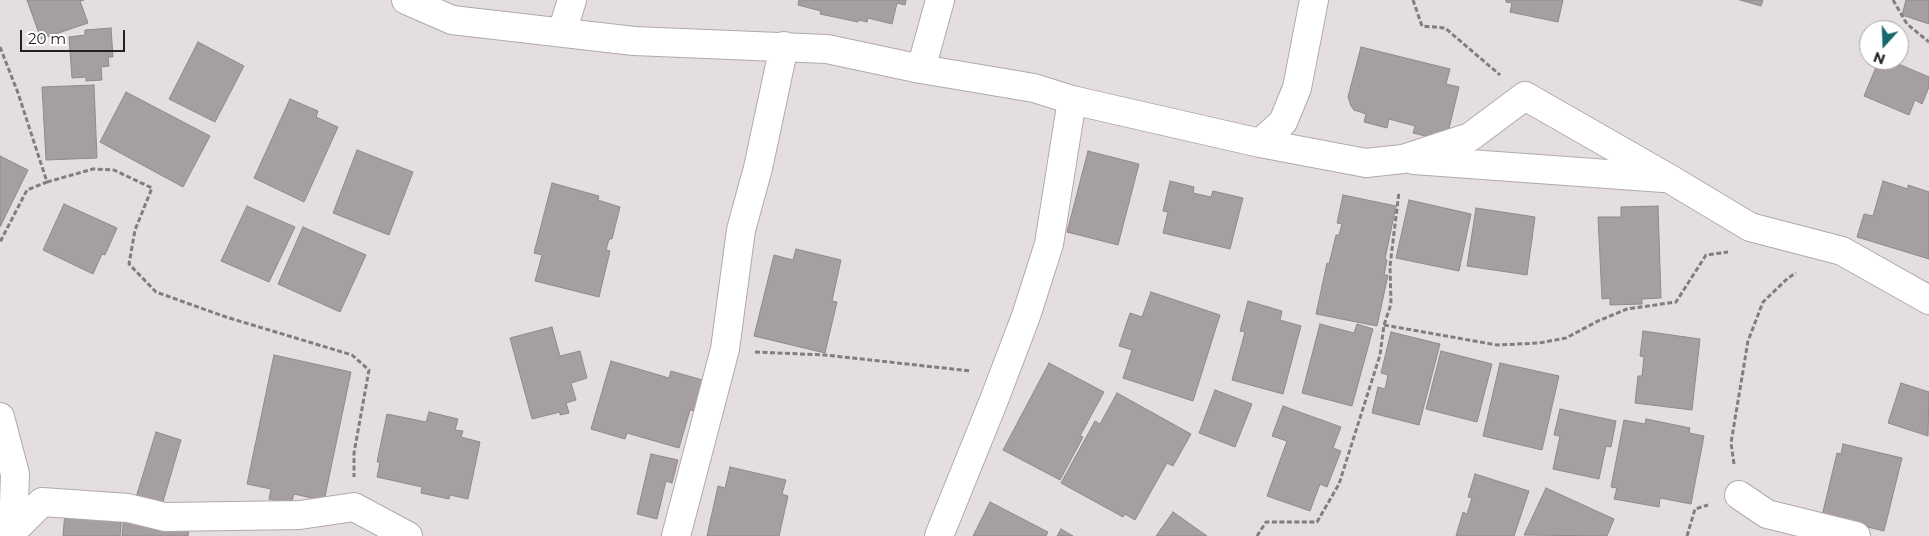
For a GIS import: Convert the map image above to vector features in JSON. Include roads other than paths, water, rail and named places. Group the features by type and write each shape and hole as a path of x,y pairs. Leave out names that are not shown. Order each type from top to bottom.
{"street":[{"path":"406,0 452,20 634,41 827,49 921,69 1034,88 1072,100 1260,143 1366,163 1403,159 1670,179"},
{"path":"562,32 572,0"},
{"path":"921,69 940,0"},
{"path":"1260,143 1283,122 1297,88 1314,0"},
{"path":"676,536 725,349 741,230 758,168 784,46"},
{"path":"1403,159 1470,137 1526,96 1750,227 1842,251 1929,300"},
{"path":"939,536 1004,375 1026,316 1049,244 1072,100"},
{"path":"0,417 15,474 13,533"},
{"path":"1739,495 1767,514 1856,536"},
{"path":"13,533 42,502 128,508 165,517 300,515 354,506 408,536"}]}
